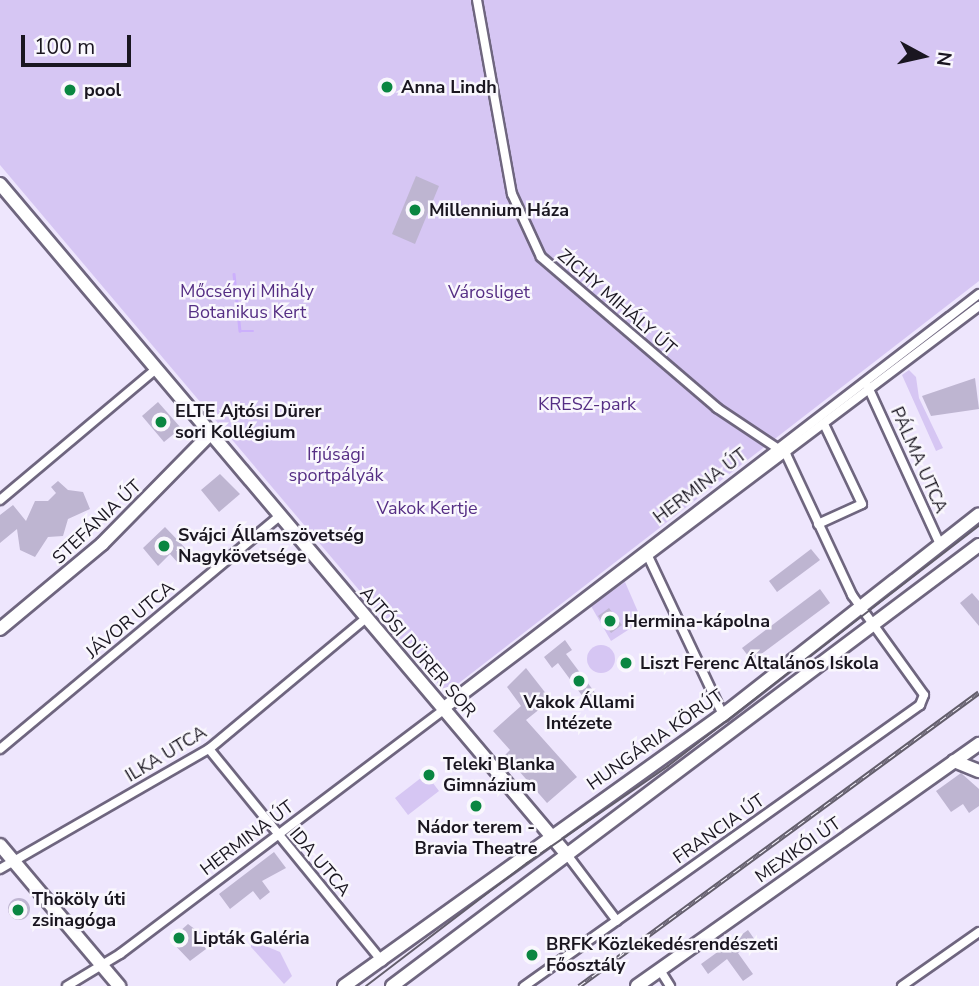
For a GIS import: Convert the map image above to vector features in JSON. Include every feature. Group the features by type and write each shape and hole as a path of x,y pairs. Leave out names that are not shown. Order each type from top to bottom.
{"main road":[{"name":"AJTÓSI DÜRER SOR","path":"0,184 568,856"},
{"name":"STEFÁNIA ÚT","path":"0,629 102,544 211,433"},
{"name":"HUNGÁRIA KÖRÚT","path":"344,986 723,715 859,604 979,514"},
{"path":"392,986 979,545"},
{"name":"MEXIKÓI ÚT","path":"646,983 660,970 979,744"},
{"path":"954,761 979,771"},
{"path":"0,845 119,986"}],"street":[{"name":"ZICHY MIHÁLY ÚT","path":"477,0 512,194 541,257 717,408 786,454"},
{"name":"HERMINA ÚT","path":"66,986 101,966 278,835 444,707 453,694 786,454 979,294"},
{"name":"HERMINA ÚT","path":"646,553 778,448 979,306"},
{"path":"0,500 156,369"},
{"name":"PÁLMA UTCA","path":"867,385 940,544"},
{"path":"818,524 862,505 824,424"},
{"path":"786,454 818,524 859,604 873,624"},
{"name":"JÁVOR UTCA","path":"0,748 280,516"},
{"path":"646,553 723,715"},
{"name":"ILKA UTCA","path":"0,869 209,749 365,619"},
{"name":"FRANCIA ÚT","path":"524,986 920,705 923,693 873,624"},
{"name":"IDA UTCA","path":"209,749 382,961"},
{"name":"AJTÓSI DÜRER SOR","path":"568,856 617,921"},
{"path":"902,986 979,932"},
{"path":"660,970 670,986"}],"green space":[{"name":"Városliget","path":"0,0 979,0 979,281 446,693 0,165"},
{"path":"909,370 916,377 919,398 943,448 936,451 902,375"},
{"path":"625,582 642,621 611,641 591,606"},
{"path":"601,645 611,649 615,659 611,669 601,673 591,669 587,659 591,649"},
{"path":"426,774 439,791 408,815 395,798"},
{"path":"251,940 280,952 292,976 284,984 251,947"}],"building":[{"name":"Millennium Háza","path":"416,176 439,186 415,244 392,234"},
{"path":"975,378 979,409 931,416 922,396"},
{"name":"ELTE Ajtósi Dürer sori Kollégium","path":"158,402 181,428 164,442 142,416"},
{"path":"220,474 240,494 219,512 201,490"},
{"path":"58,481 68,490 83,492 90,509 68,519 63,536 48,537 35,557 20,550 17,529 0,543 0,515 13,505 26,521 35,501 48,501 56,493 51,487"},
{"name":"Svájci Államszövetség Nagykövetsége","path":"165,527 190,553 179,564 170,554 158,566 143,548"},
{"path":"811,549 820,560 777,592 769,581"},
{"path":"820,589 830,603 752,661 742,648"},
{"path":"972,593 979,601 979,626 960,603"},
{"name":"Hermina-kápolna","path":"609,608 622,625 611,633 598,616"},
{"name":"Vakok Állami Intézete","path":"565,640 572,650 566,654 596,694 586,701 558,663 552,668 544,657"},
{"path":"526,668 551,700 526,720 577,777 547,803 505,755 510,750 493,731 521,706 507,687"},
{"path":"961,773 979,789 979,806 969,813 963,804 951,812 936,791"},
{"path":"274,852 286,868 262,881 270,892 260,900 253,891 230,909 219,894"},
{"name":"Thököly úti zsinagóga","path":"19,898 27,901 30,909 27,917 19,920 11,917 8,909 11,901"},
{"path":"188,924 200,933 196,936 206,949 190,961 170,940"},
{"path":"748,930 755,940 738,953 753,974 743,981 727,959 708,974 701,964"}],"waterway":[{"path":"234,274 240,331 253,331"}],"tram line":[{"path":"366,986 527,863 668,766 979,526"}],"railway":[{"path":"579,986 979,692"}],"place":[{"name":"Anna Lindh","path":"387,87"},
{"name":"pool","path":"70,90"},
{"name":"Millennium Háza","path":"415,210"},
{"name":"ELTE Ajtósi Dürer sori Kollégium","path":"161,422"},
{"name":"Svájci Államszövetség Nagykövetsége","path":"164,546"},
{"name":"Hermina-kápolna","path":"610,621"},
{"name":"Liszt Ferenc Általános Iskola","path":"626,663"},
{"name":"Vakok Állami Intézete","path":"579,681"},
{"name":"Teleki Blanka Gimnázium","path":"429,775"},
{"name":"Nádor terem - Bravia Theatre","path":"476,806"},
{"name":"Thököly úti zsinagóga","path":"18,910"},
{"name":"Lipták Galéria","path":"179,938"},
{"name":"BRFK Közlekedésrendészeti Főosztály","path":"532,955"}],"park label":[{"name":"Mőcsényi Mihály Botanikus Kert","path":"247,302"},
{"name":"KRESZ-park","path":"587,404"},
{"name":"Ifjúsági sportpályák","path":"336,465"},
{"name":"Vakok Kertje","path":"427,508"}]}
